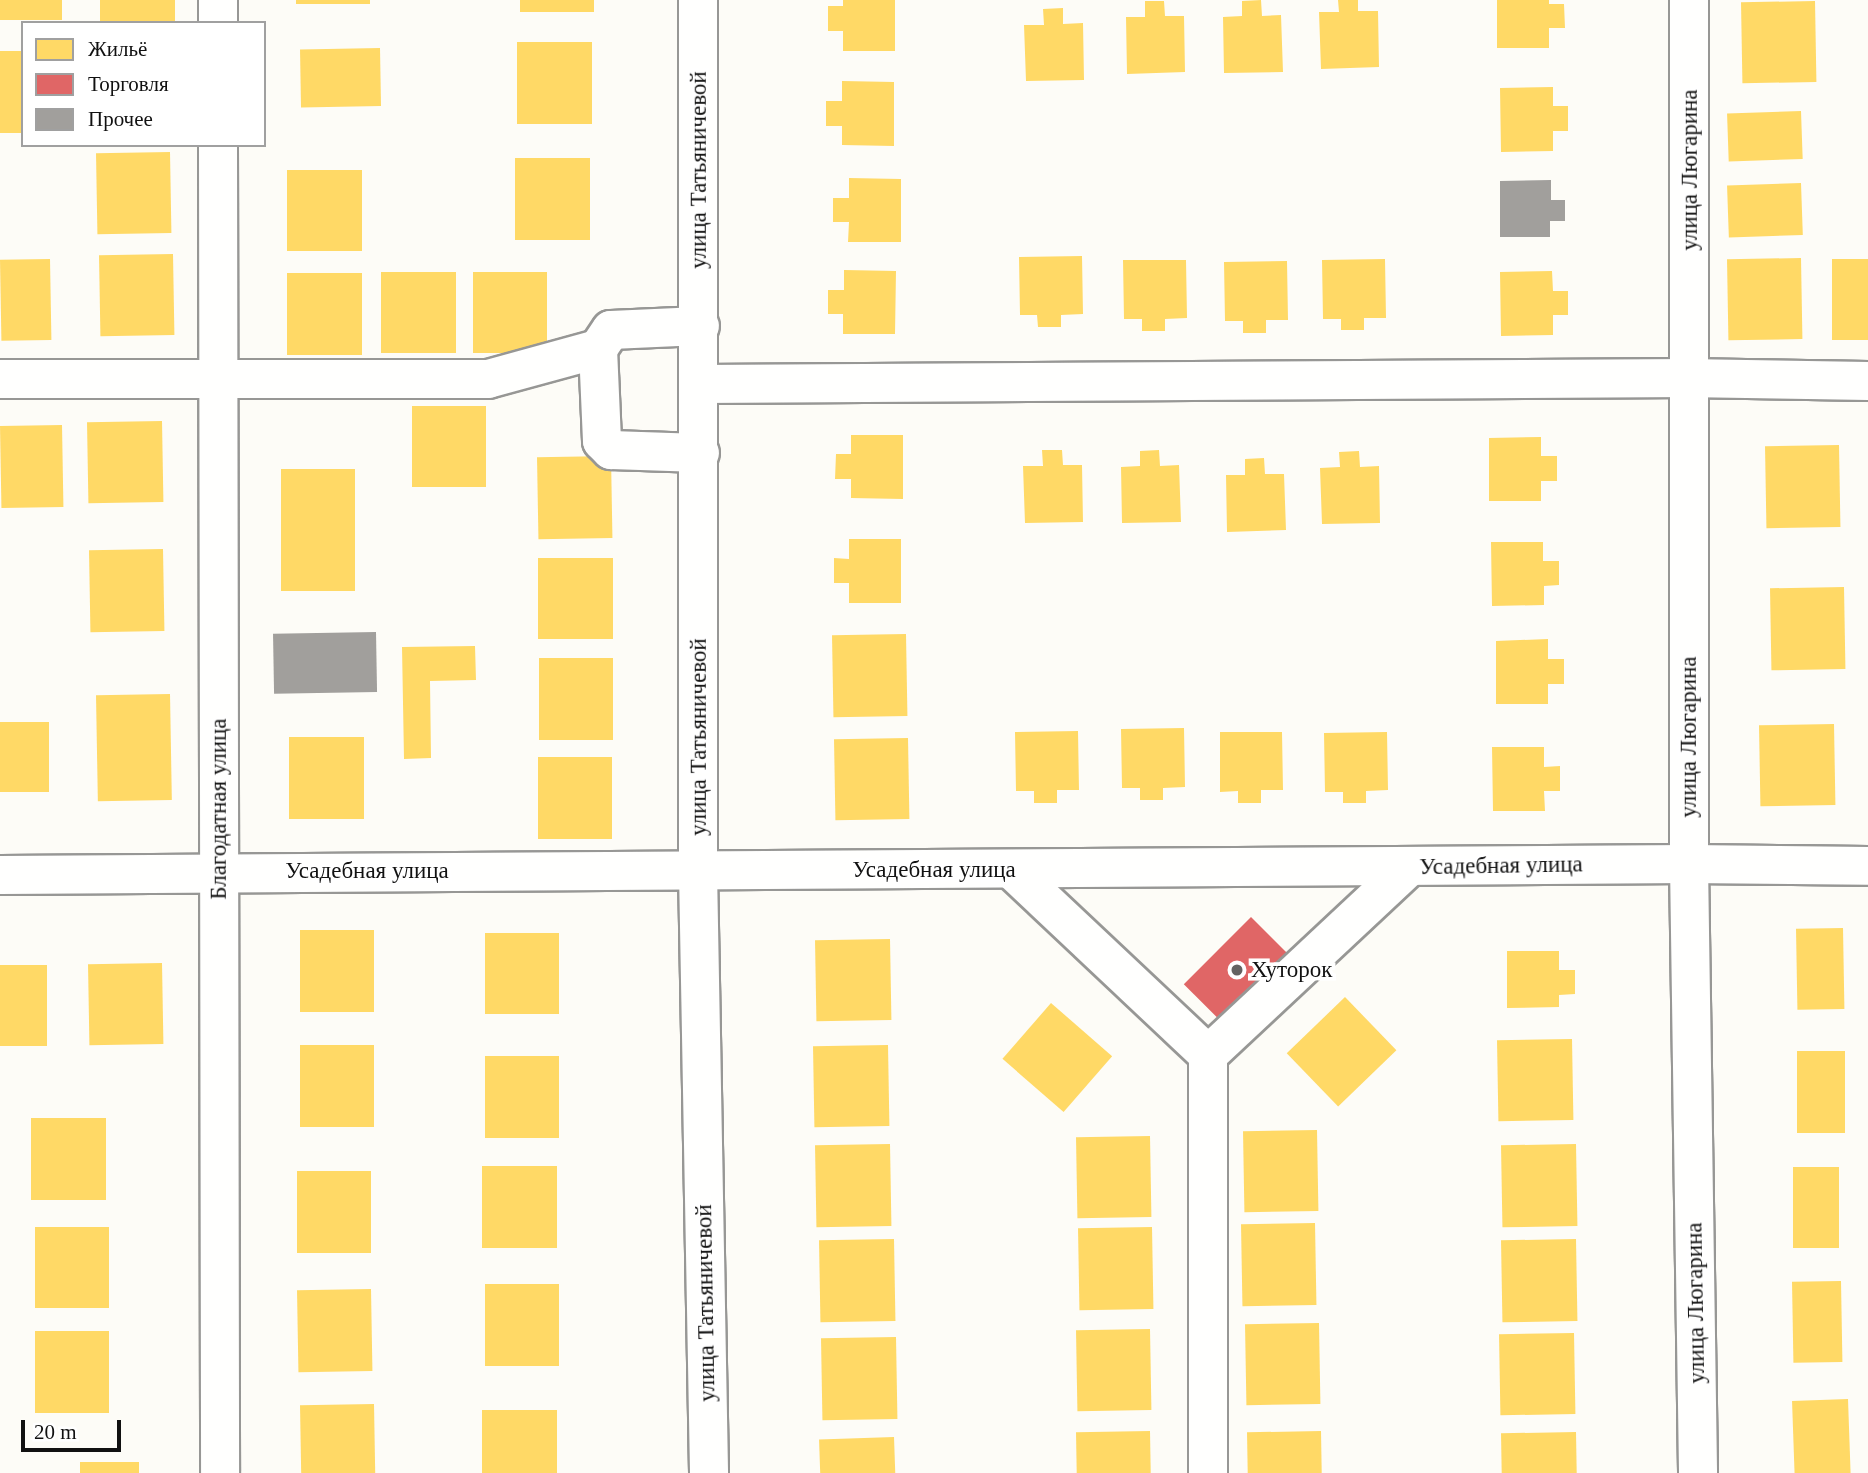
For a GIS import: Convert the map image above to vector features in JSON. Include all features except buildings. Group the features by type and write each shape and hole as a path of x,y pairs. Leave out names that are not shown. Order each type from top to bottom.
{"street":[{"path":"218,0 218,21"},
{"name":"улица Татьяничевой","path":"698,0 701,384 698,871 709,1473"},
{"name":"улица Люгарина","path":"1689,0 1689,864 1698,1473"},
{"name":"Благодатная улица","path":"218,147 220,1473"},
{"path":"700,326 611,330 598,349 602,442 611,450 700,453"},
{"path":"0,379 488,379 598,349"},
{"path":"701,384 1691,379 1868,381"},
{"name":"Усадебная улица","path":"0,875 219,871 1012,870 1689,864 1868,866"},
{"path":"1208,1055 1409,867"},
{"path":"1012,870 1208,1055 1208,1473"}],"place":[{"name":"Хуторок","path":"1237,970"}]}
